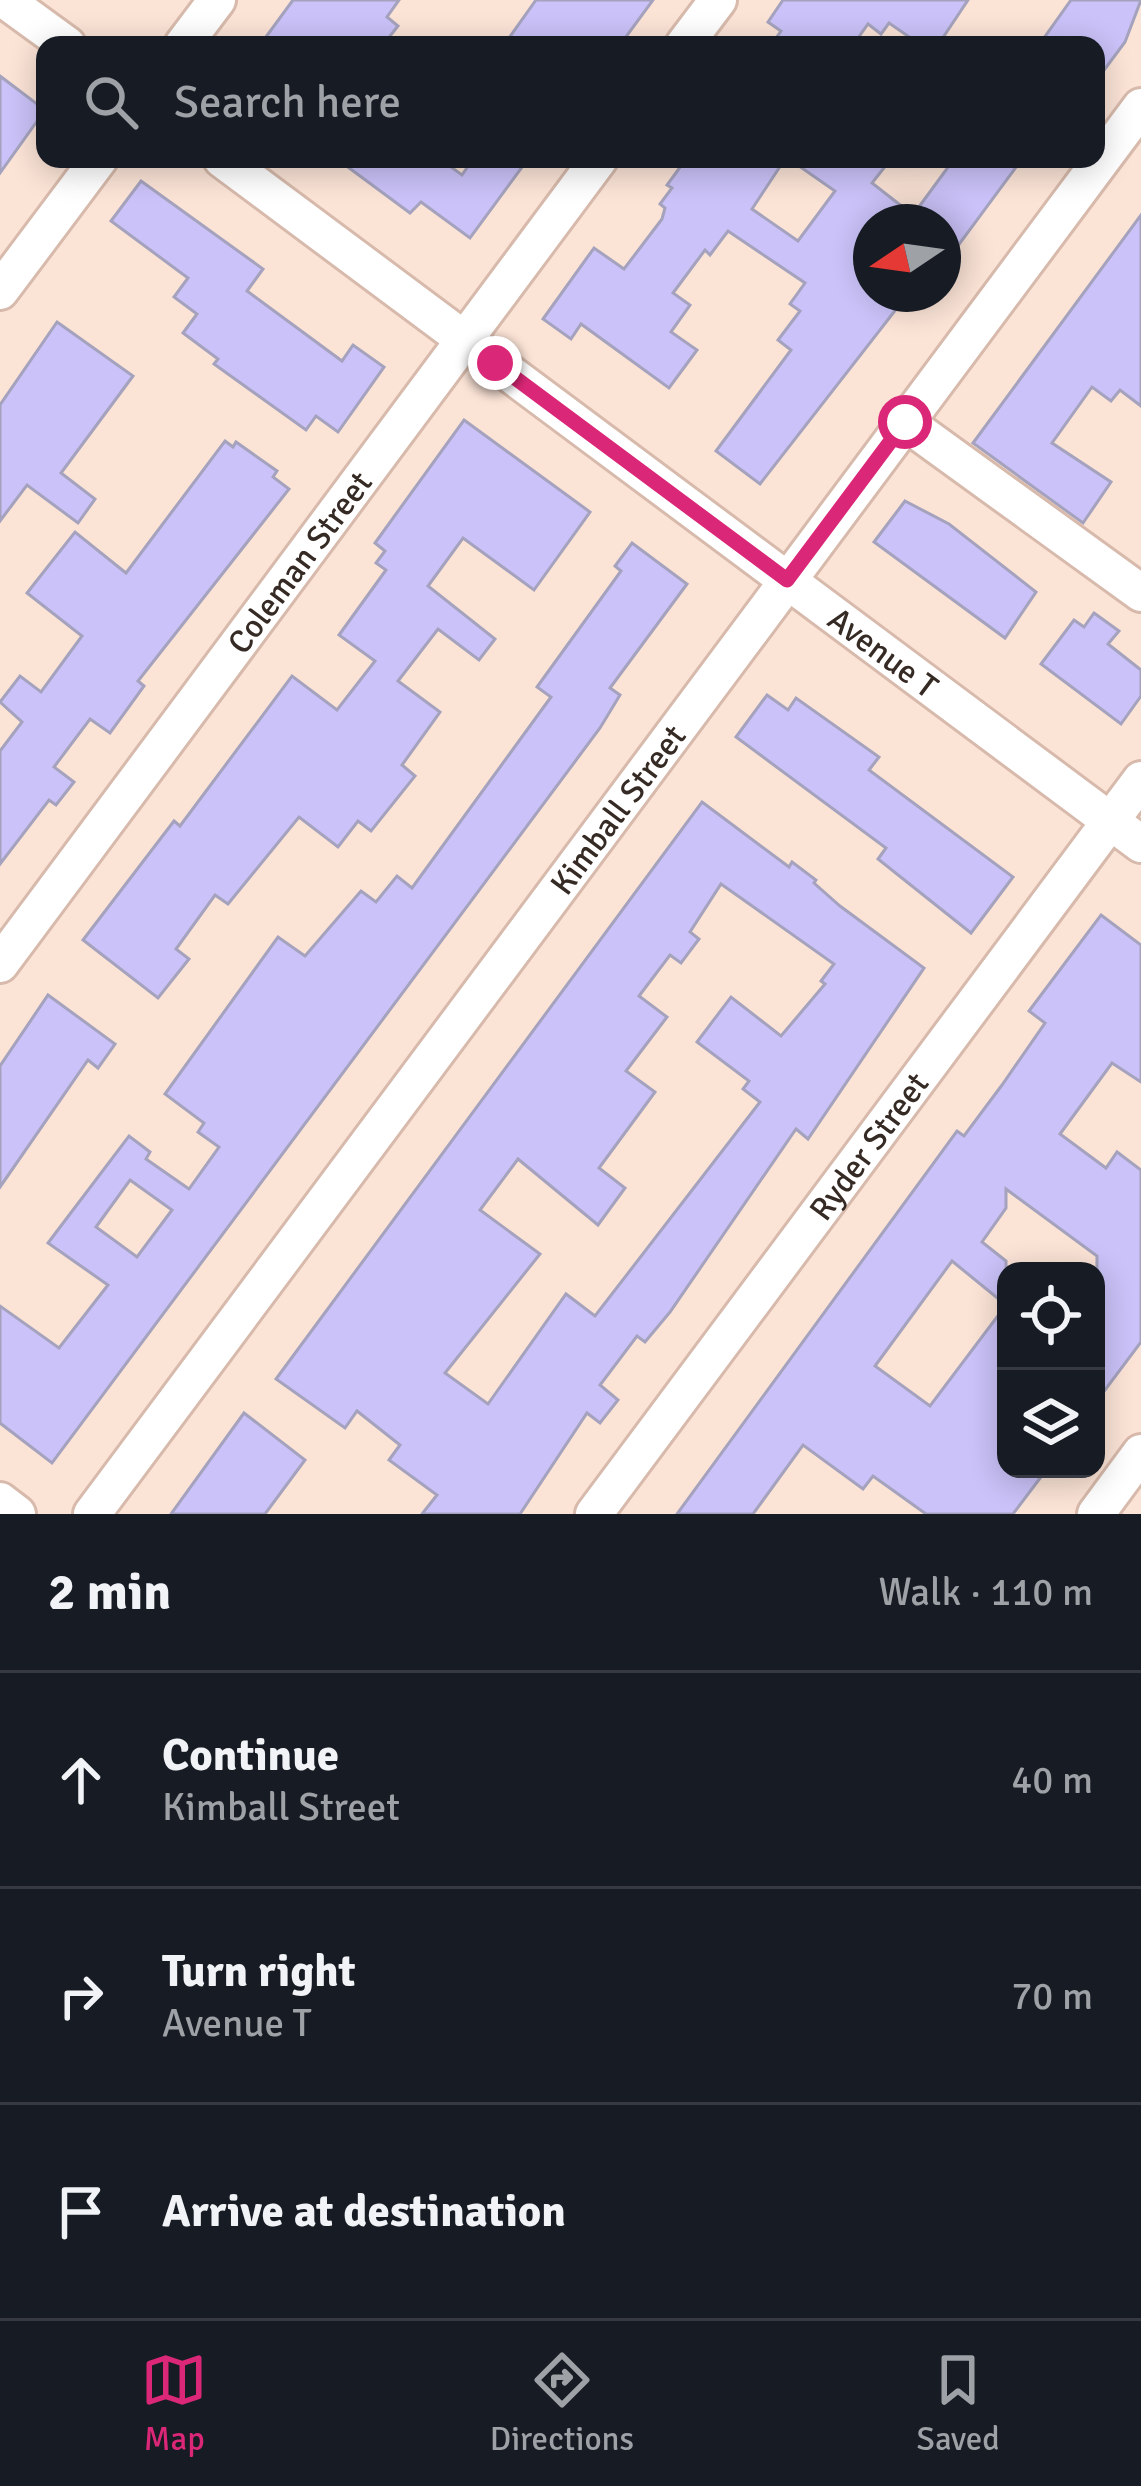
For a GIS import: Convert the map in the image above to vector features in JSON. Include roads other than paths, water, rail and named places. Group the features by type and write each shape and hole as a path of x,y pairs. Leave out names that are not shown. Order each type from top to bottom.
{"street":[{"path":"5,0 55,36"},
{"path":"190,36 217,0"},
{"path":"691,36 718,0"},
{"name":"Kimball Street","path":"1105,154 1141,106"},
{"path":"0,291 92,168"},
{"name":"Avenue T","path":"234,168 1141,844"},
{"name":"Coleman Street","path":"0,964 592,168"},
{"name":"Kimball Street","path":"92,1514 1095,168"},
{"path":"905,422 1141,592"},
{"name":"Ryder Street","path":"594,1514 1141,780"},
{"path":"1096,1514 1141,1453"},
{"path":"0,1501 17,1514"}]}
